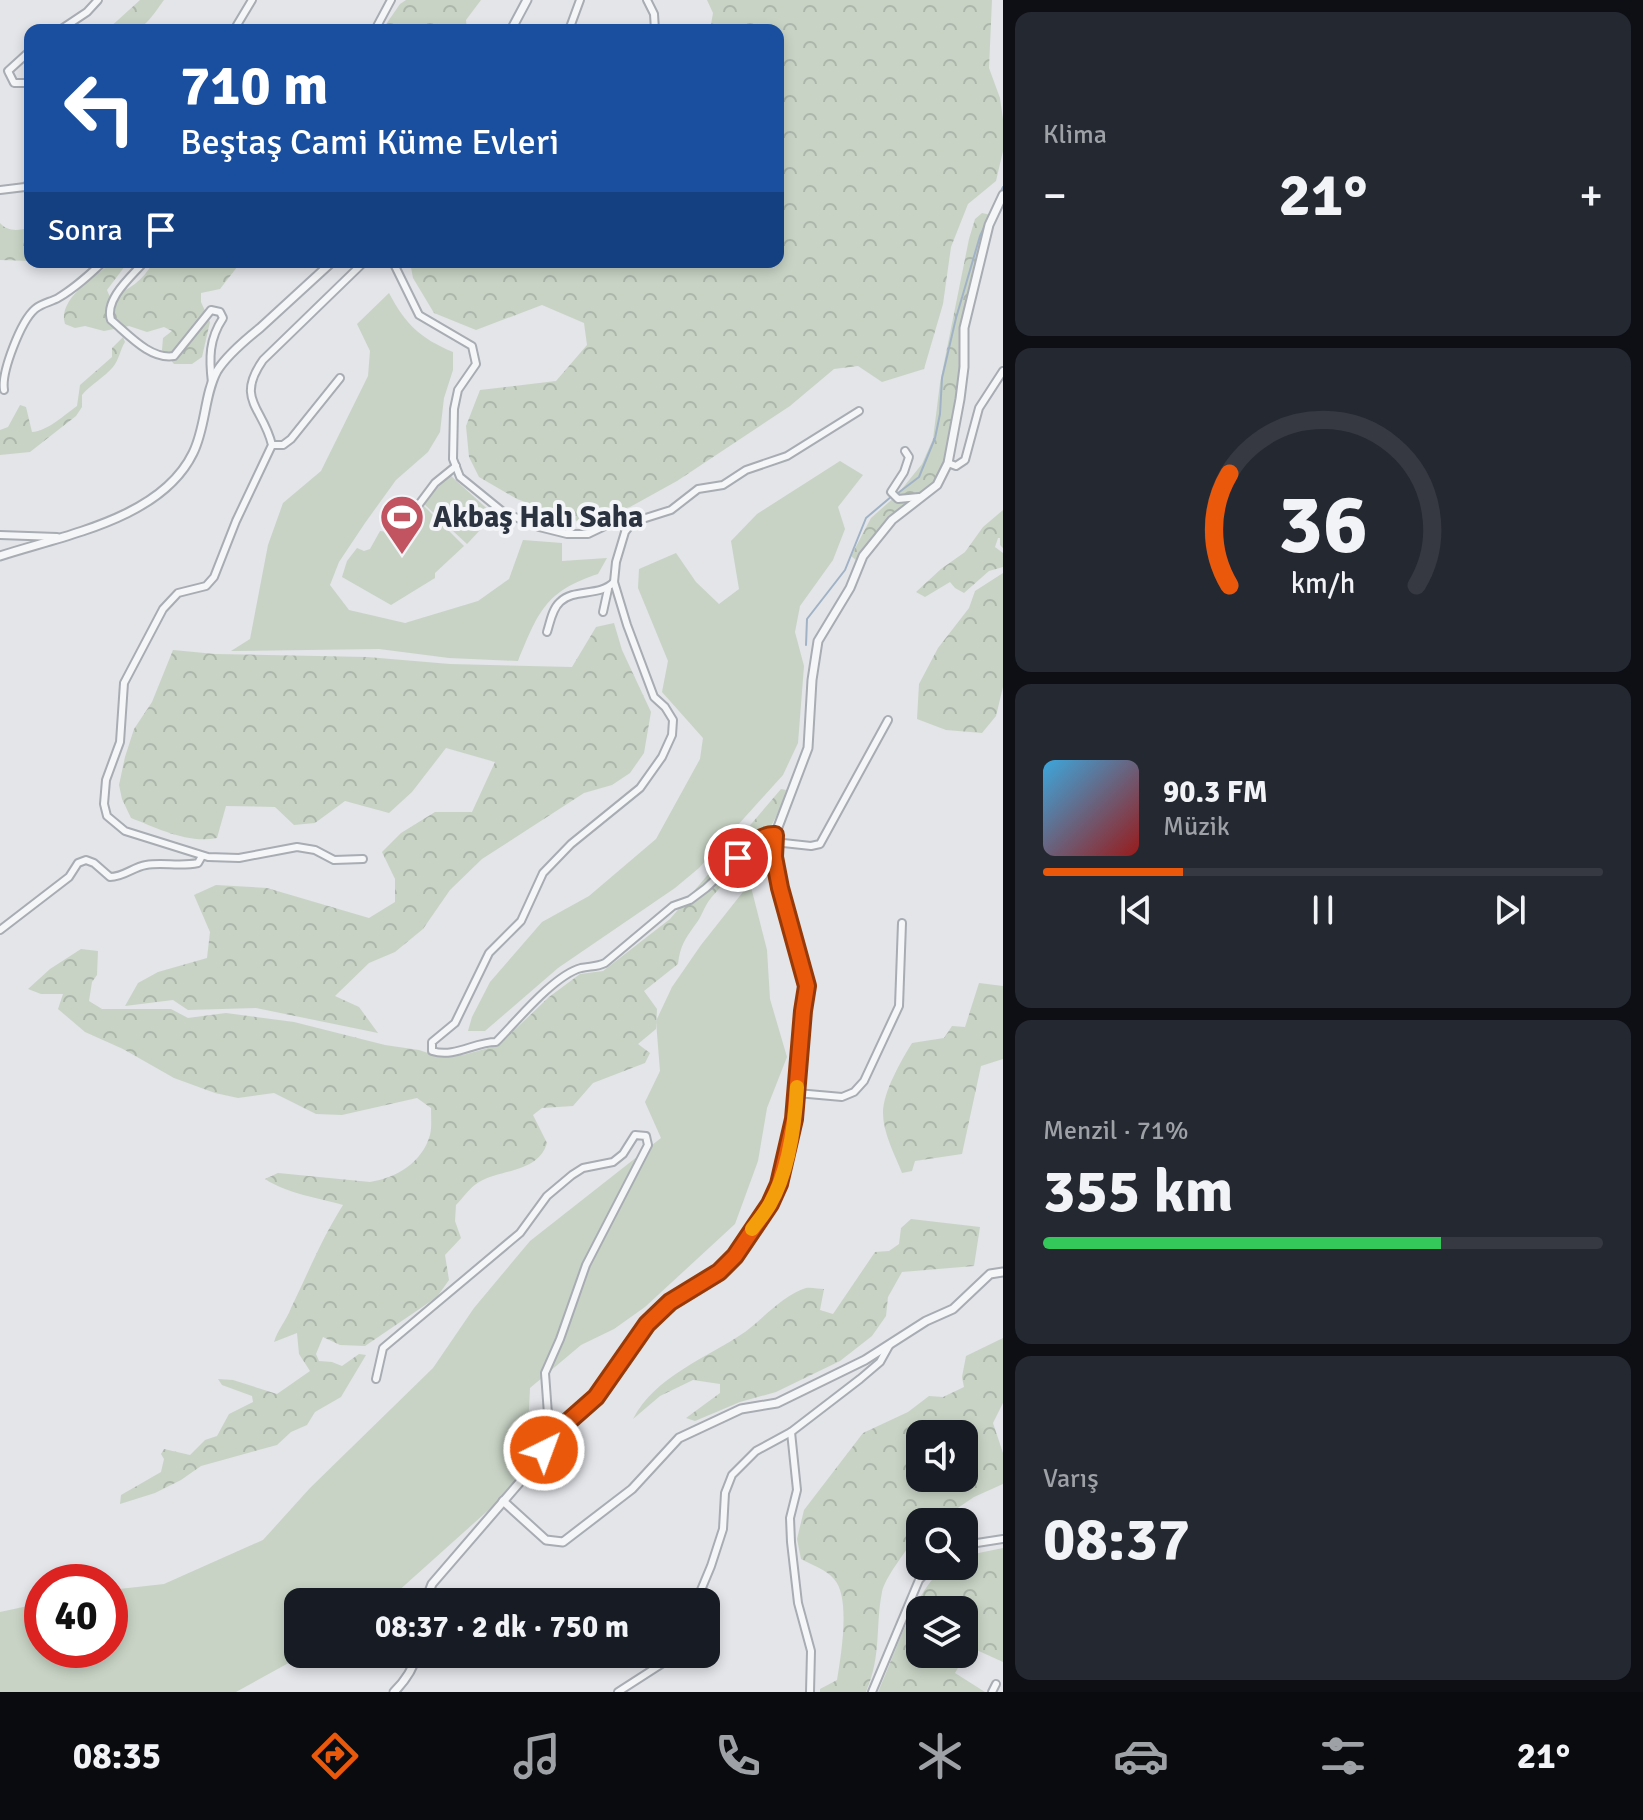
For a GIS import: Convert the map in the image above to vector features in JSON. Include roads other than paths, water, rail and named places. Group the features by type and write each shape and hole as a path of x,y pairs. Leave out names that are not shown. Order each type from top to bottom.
{"street":[{"path":"69,24 98,0"},
{"path":"238,24 252,0"},
{"path":"378,24 391,0"},
{"path":"514,24 527,0"},
{"path":"571,24 580,0"},
{"path":"647,0 654,14 655,24"},
{"path":"24,56 8,71 14,83 24,83"},
{"path":"0,190 24,187"},
{"path":"430,1588 562,1427 596,1397 647,1324 670,1302 711,1278 735,1256 770,1204 779,1184 794,1119 807,986 780,888 774,838 808,748 818,641 850,588 863,556 892,520 937,485 948,463 962,383 964,328 989,225 1003,195"},
{"path":"4,390 4,370 30,314 38,306 75,287 96,268"},
{"path":"139,268 113,299 108,313 111,320 149,350 166,357 174,356 211,310 220,312 223,318 214,333 210,349 212,383"},
{"path":"0,556 142,507 171,483 192,454 201,434 218,369 325,268"},
{"path":"358,268 263,360 253,375 249,389 272,445 214,577 206,586 178,593 163,609 124,683 120,742 106,780 104,804 107,816 125,831 202,856 239,858 297,847 315,850 334,860 363,859"},
{"path":"396,268 419,315 472,346 476,364 458,390 454,409 453,459 460,477 503,512 539,527 567,534 588,534 624,519 633,522"},
{"path":"948,463 956,466 965,460 979,408 1003,371"},
{"path":"272,445 283,445 291,439 340,378"},
{"path":"859,411 787,456 746,470 723,485 698,489 671,510 633,522 625,532 614,582 654,697 673,720 672,735 662,757 640,788 571,844 543,873 521,921 489,953 455,1023 432,1042 432,1051 456,1053 485,1042 496,1042 528,1008 567,975 581,968 605,963 673,906 690,900 706,888 754,843 769,834 774,838 811,846 820,844 888,720"},
{"path":"905,451 909,457 906,466 891,492 898,499 919,497"},
{"path":"396,535 435,483 456,466"},
{"path":"0,535 57,537"},
{"path":"603,612 608,589 614,582"},
{"path":"547,632 560,602 569,596 608,589"},
{"path":"0,930 69,877 78,863 86,860 110,877 120,877 146,865 187,866 198,863 202,856"},
{"path":"797,1093 842,1097 854,1092 864,1081 899,1006 902,923"},
{"path":"376,1379 383,1348 520,1233 547,1196 583,1168 613,1162 623,1154 635,1135 646,1136 648,1145 586,1265 545,1373 548,1414 542,1442 544,1450"},
{"path":"503,1501 546,1540 563,1542 632,1489 679,1438 741,1409 777,1403 865,1360 926,1321 953,1309 990,1274 1003,1272"},
{"path":"702,1588 723,1529 725,1493 732,1475 756,1451 791,1432 880,1362 890,1344"},
{"path":"791,1432 797,1490 790,1518 791,1542 798,1603 811,1651 810,1692"},
{"path":"978,1543 1003,1539"},
{"path":"872,1692 919,1580"},
{"path":"394,1692 412,1668"},
{"path":"618,1692 655,1668"},
{"path":"992,1692 996,1684"}],"waterway":[{"path":"898,493 919,477 935,438 942,378 956,318 980,236 1003,187"},
{"path":"806,645 807,619 845,570 866,518 892,496"}],"place":[{"name":"Akbaş Halı Saha","path":"402,556"}]}
